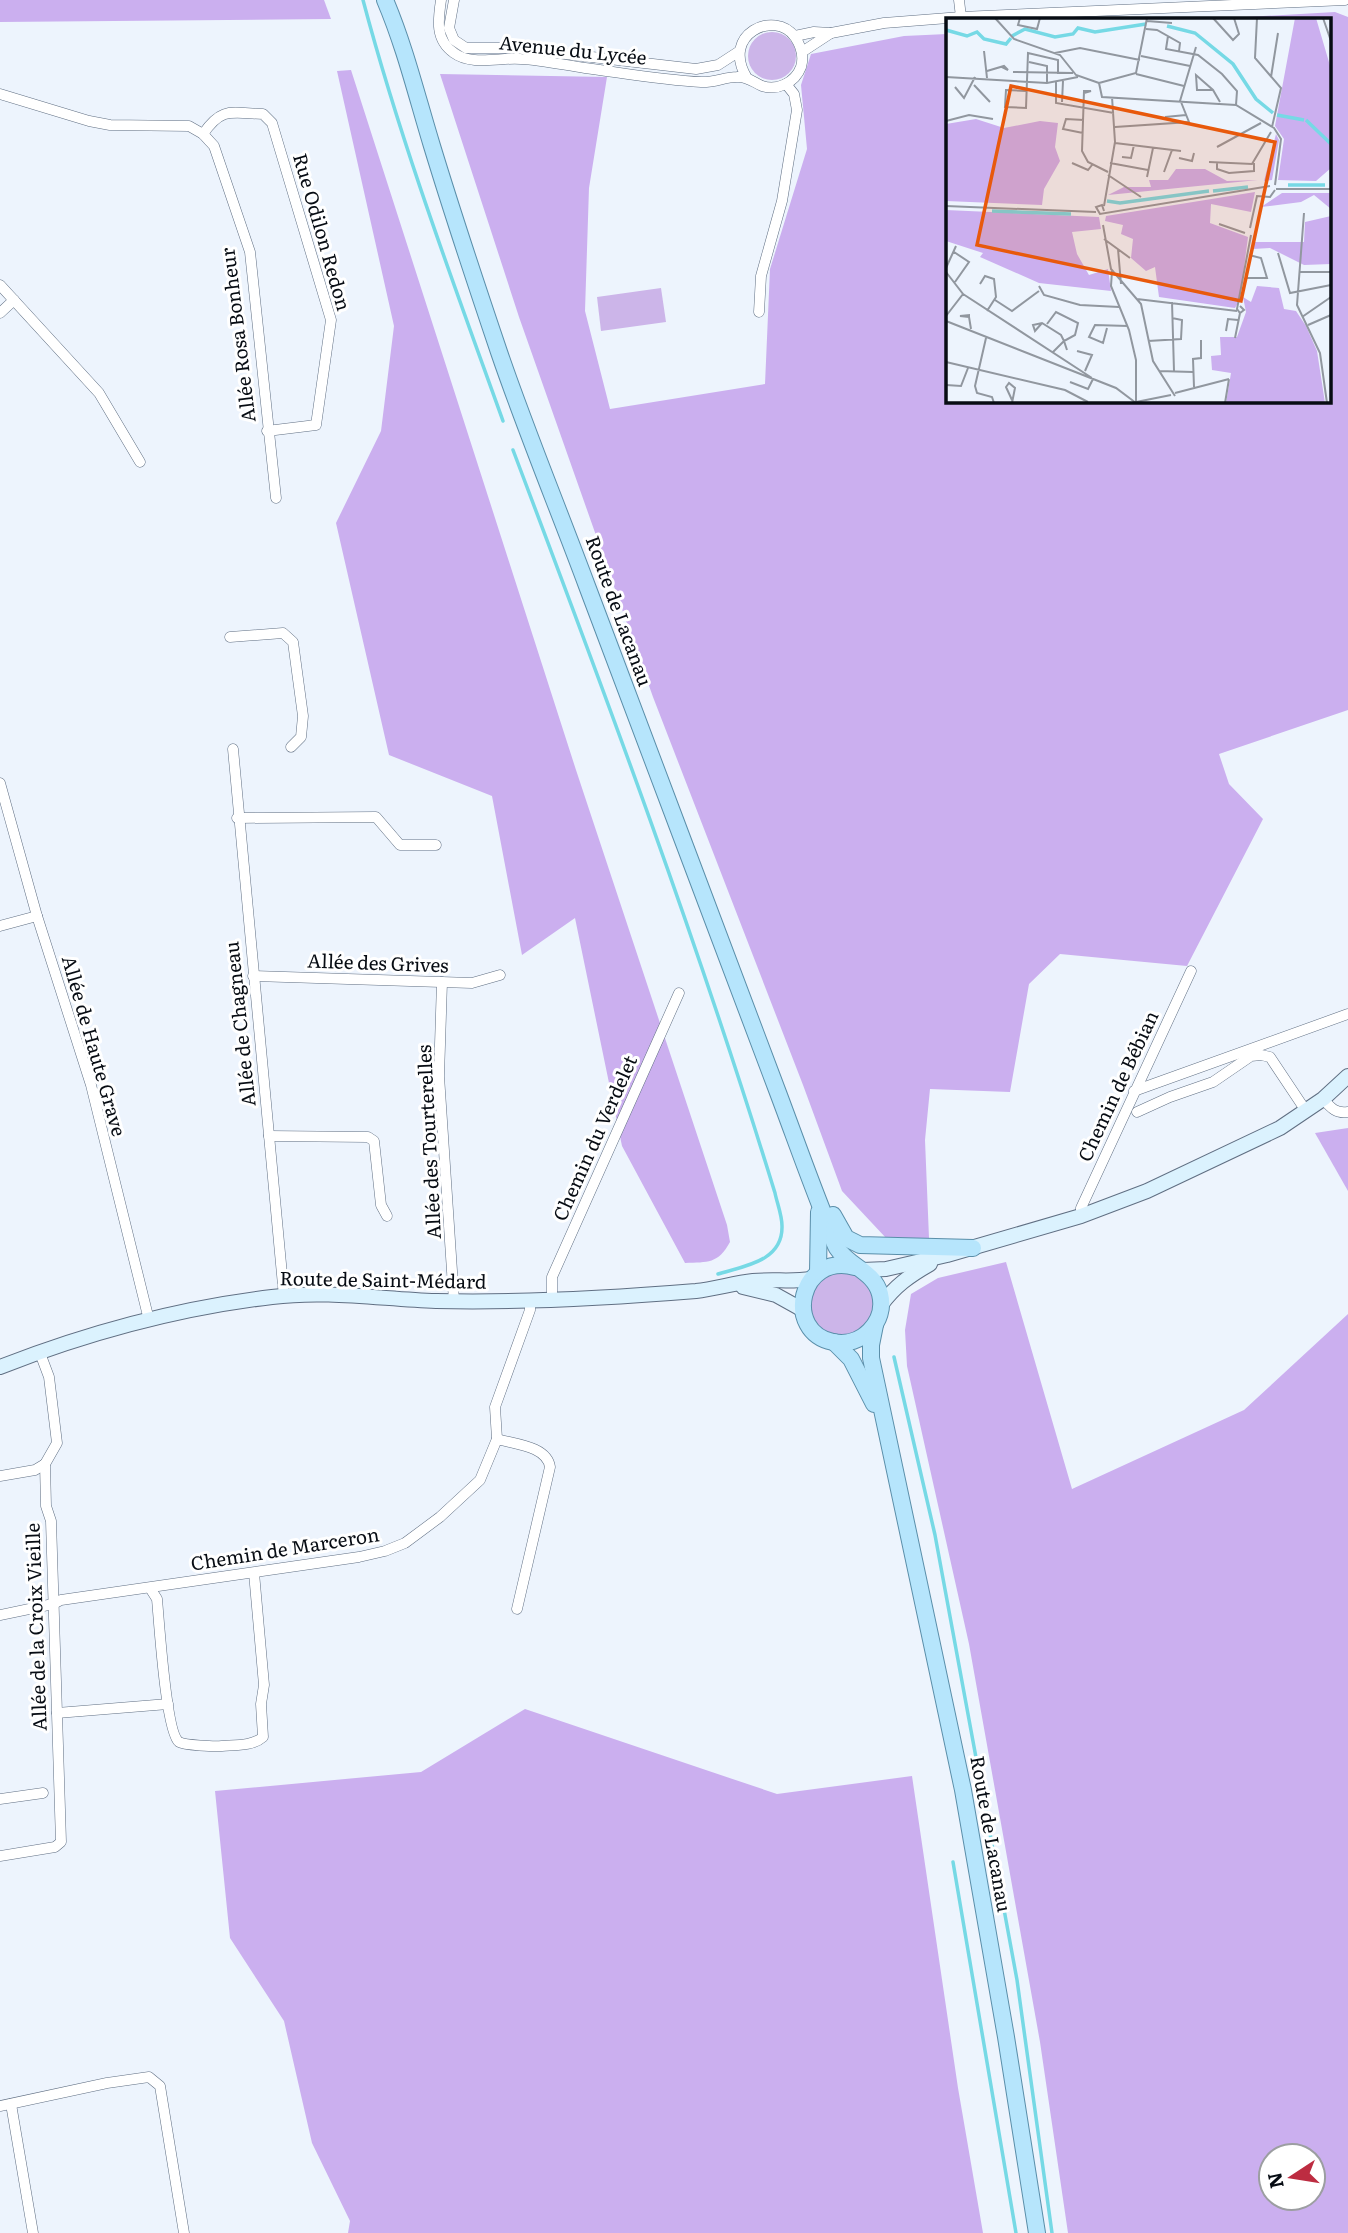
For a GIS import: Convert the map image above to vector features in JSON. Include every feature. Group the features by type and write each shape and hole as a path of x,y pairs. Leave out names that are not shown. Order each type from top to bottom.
{"main road":[{"name":"Route de Lacanau","path":"385,0 396,26"},
{"name":"Route de Lacanau","path":"391,0 396,26 436,159 500,355 785,1111 818,1206 844,1258 876,1283 881,1305 870,1345 871,1358 963,1790 1037,2233"},
{"path":"785,1111 817,1173 840,1229 853,1243 870,1246 973,1248"},
{"name":"Route de Lacanau","path":"818,1206 815,1275 804,1294 803,1310 810,1327 817,1335 834,1342 851,1359 860,1373 889,1446"},
{"path":"815,1275 836,1265 859,1268"},
{"path":"834,1342 848,1343 858,1340 874,1325"}],"street":[{"name":"Avenue du Lycée","path":"441,0 438,20 440,36 453,53 466,59 521,59 702,82 739,76 747,78"},
{"name":"Avenue du Lycée","path":"454,0 449,28 454,40 466,48 514,48 696,69 718,65 738,52"},
{"path":"959,0 961,17"},
{"path":"948,18 1148,4 1345,0"},
{"path":"795,36 814,32 831,33 884,23 946,18"},
{"path":"758,27 782,28 795,36 803,52 799,71 786,84 770,87 747,78 740,65 738,52 746,36 758,27"},
{"path":"803,52 831,33"},
{"path":"759,312 761,276 782,201 797,110 794,94 786,84"},
{"path":"0,94 89,121 110,125 189,126 203,134"},
{"name":"Rue Odilon Redon","path":"203,134 215,117 226,113 262,114 272,123 331,320 316,425 267,431"},
{"name":"Allée Rosa Bonheur","path":"203,134 214,146 250,252 276,498"},
{"path":"0,285 99,393 140,462"},
{"path":"0,313 14,300"},
{"path":"230,637 284,633 293,642 303,716 301,737 291,747"},
{"name":"Allée de Chagneau","path":"233,749 237,818 284,1296"},
{"name":"Allée de Haute Grave","path":"0,783 37,916 91,1084 149,1320"},
{"path":"237,818 376,817 400,845 436,845"},
{"path":"0,926 37,916"},
{"name":"Chemin de Bébian","path":"1081,1216 1081,1208 1191,971"},
{"name":"Allée des Grives","path":"253,976 472,983 500,975"},
{"name":"Allée des Tourterelles","path":"442,982 439,1076 454,1301"},
{"name":"Chemin du Verdelet","path":"552,1299 552,1277 678,993"},
{"path":"1134,1091 1348,1014"},
{"path":"1137,1112 1213,1082 1251,1056 1261,1055 1270,1057 1306,1111"},
{"path":"859,1268 886,1269 947,1255 1081,1216 1147,1191 1280,1128 1323,1099 1348,1076"},
{"path":"1323,1099 1340,1113 1348,1112"},
{"path":"269,1136 368,1138 374,1141 381,1205 387,1216"},
{"path":"881,1305 894,1287 908,1276 947,1255"},
{"name":"Route de Saint-Médard","path":"0,1367 149,1320 199,1308 284,1296 332,1295 454,1301 530,1300 698,1291 751,1281 796,1281 815,1275"},
{"name":"Route de Saint-Médard","path":"732,1285 776,1295 803,1310"},
{"name":"Chemin de Marceron","path":"0,1615 61,1600 359,1557 385,1552 405,1543 440,1517 480,1480 497,1439 495,1407 530,1310 530,1300"},
{"name":"Allée de la Croix Vieille","path":"0,1856 55,1847 61,1842 51,1521 47,1506 44,1464 57,1443 49,1377 40,1353"},
{"path":"497,1439 536,1450 550,1461 551,1467 517,1609"},
{"path":"0,1476 35,1470 44,1464"},
{"path":"149,1588 157,1599 165,1688 174,1735 178,1741 216,1747 257,1743 263,1737 261,1704 264,1685 254,1573"},
{"path":"57,1713 168,1704"},
{"path":"0,1799 43,1793"},
{"path":"0,2106 107,2083 149,2077 160,2086 184,2233"},
{"path":"11,2104 33,2233"}],"shaded area":[{"path":"0,0 324,0 331,19 0,22"},
{"path":"1335,12 1348,17 1348,710 1219,754 1229,784 1263,819 1187,966 1060,954 1029,984 1010,1092 930,1089 925,1140 929,1238 886,1238 842,1191 653,697 519,317 440,74 607,77 589,188 585,311 610,409 765,384 770,269 807,149 801,85 811,54 904,36 946,34 946,402 1330,402 1330,18 1230,18"},
{"path":"772,32 789,39 796,56 789,73 772,80 755,73 748,56 755,39"},
{"path":"351,70 576,770 727,1225 730,1242 717,1258 712,1260 685,1263 622,1146 575,918 522,955 492,796 389,755 336,523 381,431 394,326 337,71"},
{"path":"661,288 666,322 601,331 597,297"},
{"path":"1348,1128 1348,1191 1315,1133"},
{"path":"1006,1262 1072,1489 1244,1410 1348,1314 1348,2233 1068,2233 1040,2042 969,1644 907,1366 905,1330 911,1294 938,1278"},
{"path":"836,1272 848,1272 865,1281 872,1292 872,1316 865,1327 848,1336 836,1336 824,1331 815,1322 810,1310 810,1298 815,1286 824,1277"},
{"path":"525,1709 777,1794 912,1776 958,2088 983,2233 348,2233 350,2221 312,2143 284,2021 230,1938 215,1791 421,1772"}],"waterway":[{"path":"363,0 411,159 503,421"},
{"path":"513,450 683,912 780,1213 781,1238 769,1254 750,1265 718,1274"},
{"path":"894,1357 935,1535 1017,1980 1052,2233"},
{"path":"953,1862 1016,2233"}]}
